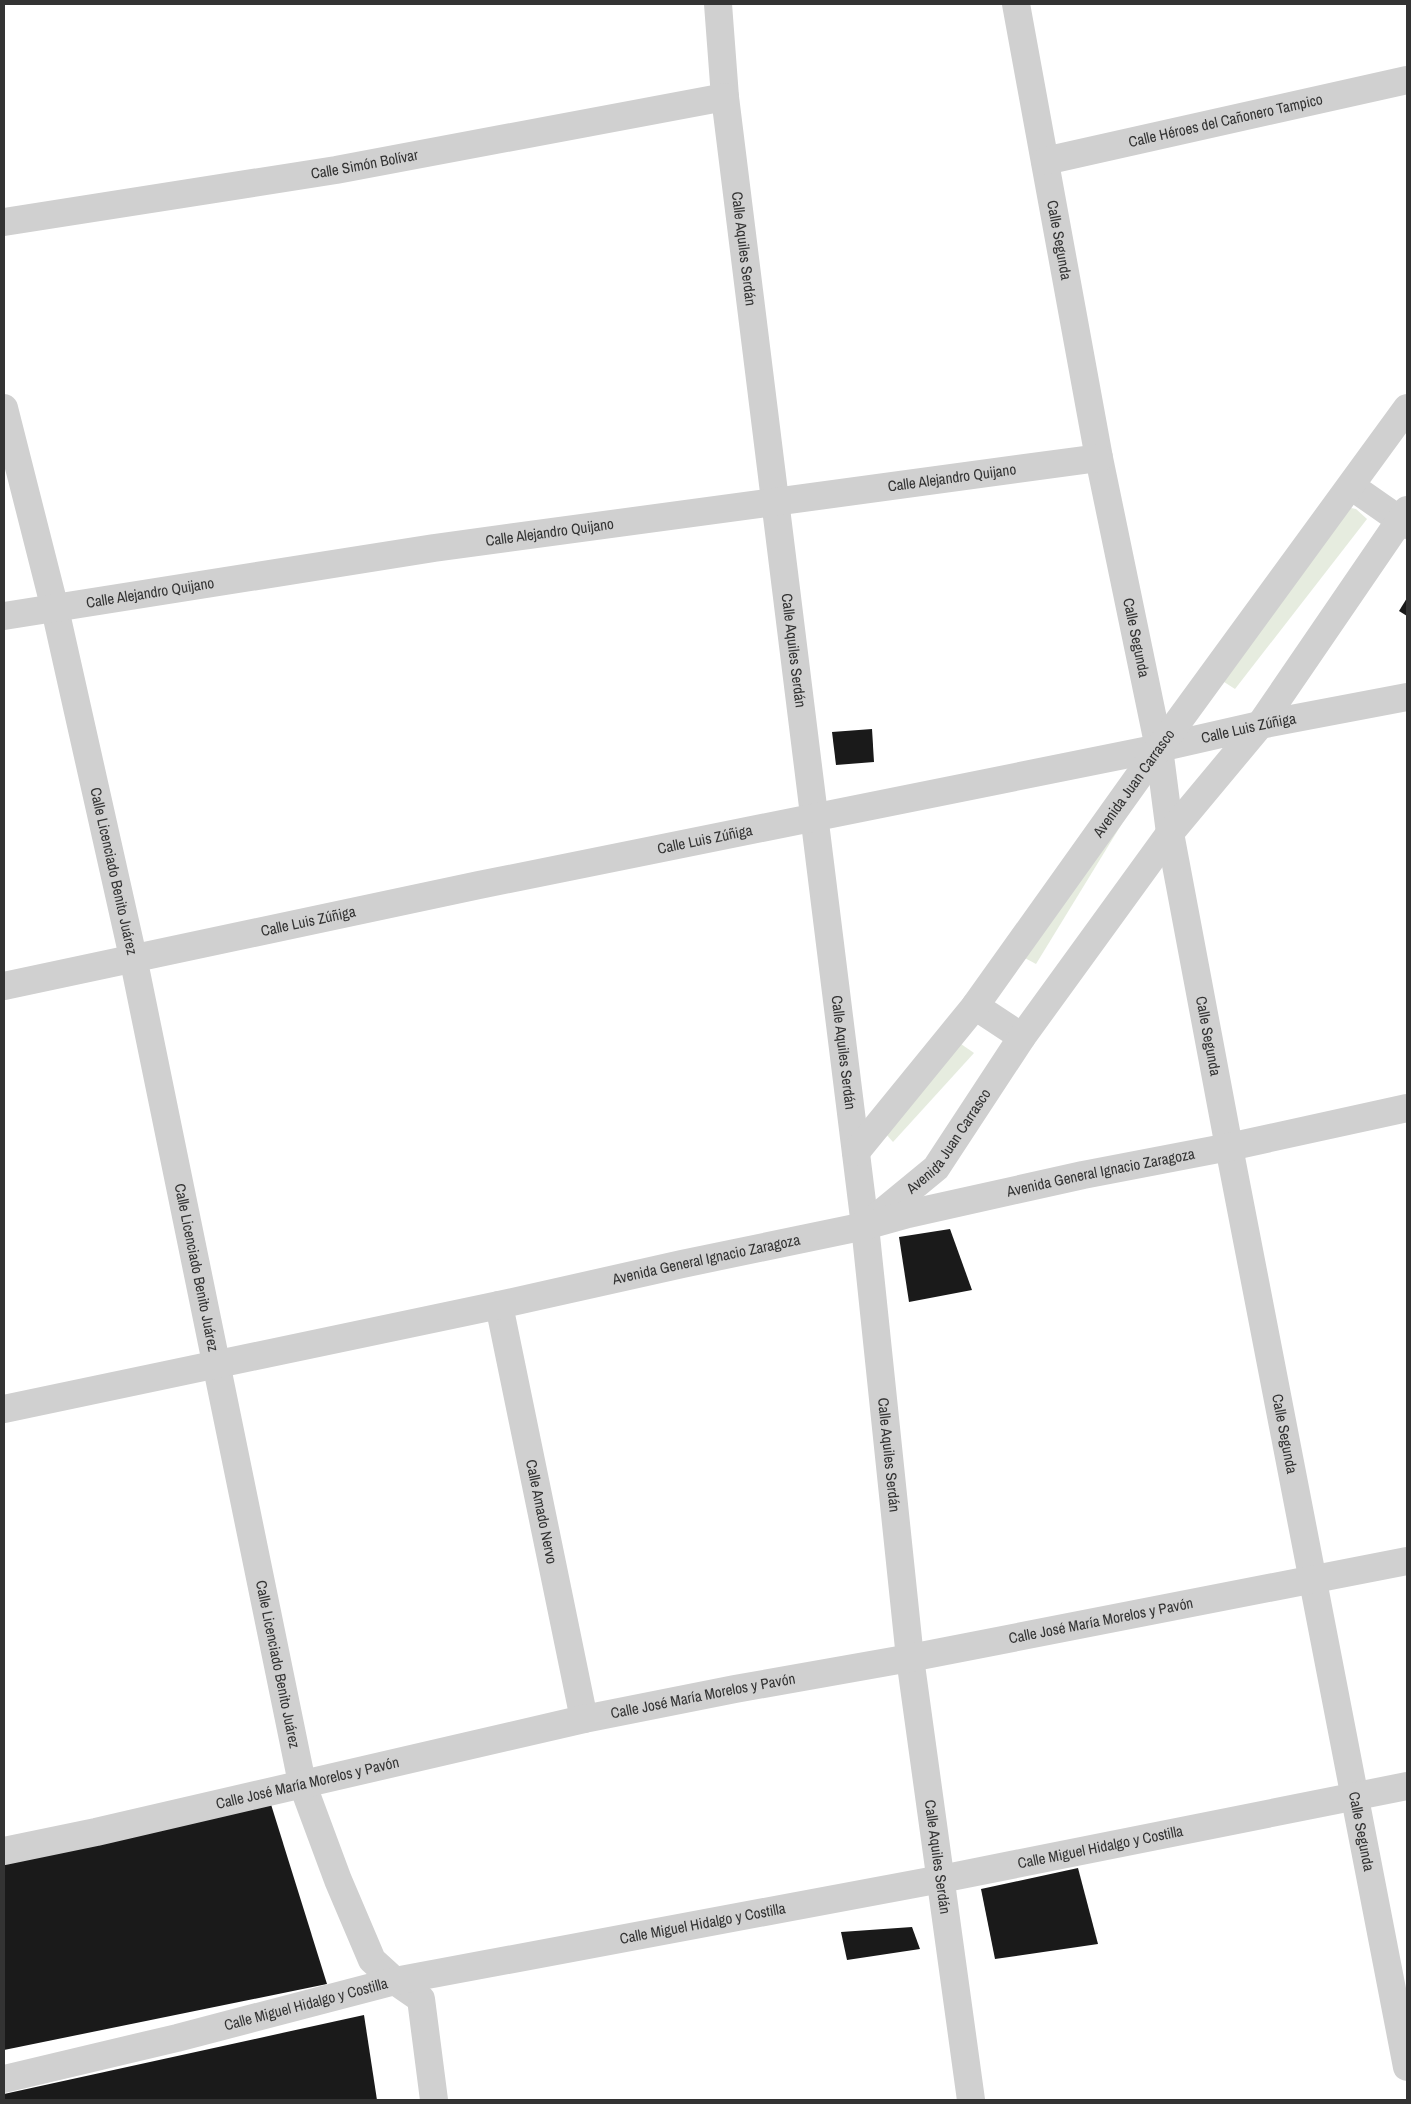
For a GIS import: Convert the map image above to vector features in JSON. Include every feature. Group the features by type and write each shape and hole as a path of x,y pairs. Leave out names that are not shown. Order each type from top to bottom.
{"street":[{"name":"Calle Aquiles Serdán","path":"718,4 724,97 865,1226 910,1658 971,2100"},
{"name":"Calle Segunda","path":"1016,4 1099,458 1159,748 1170,833 1229,1147 1407,2067"},
{"name":"Calle Héroes del Cañonero Tampico","path":"1045,161 1407,80"},
{"name":"Calle Simón Bolívar","path":"4,222 336,170 724,97"},
{"name":"Calle Licenciado Benito Juárez","path":"4,408 55,609 133,957 302,1783 338,1880 372,1960 395,1981 421,1999 434,2100"},
{"name":"Avenida Juan Carrasco","path":"856,1152 975,1006 1159,748 1407,408"},
{"name":"Calle Alejandro Quijano","path":"4,616 434,548 1099,458"},
{"path":"1351,486 1405,519"},
{"name":"Avenida Juan Carrasco","path":"865,1226 936,1168 1022,1037 1170,833 1260,725 1405,519"},
{"name":"Calle Luis Zúñiga","path":"4,986 133,957 1159,748 1260,725 1407,697"},
{"path":"975,1006 1022,1037"},
{"name":"Avenida General Ignacio Zaragoza","path":"4,1408 498,1305 865,1226 908,1214 1083,1175 1229,1147 1407,1108"},
{"name":"Calle Amado Nervo","path":"498,1305 584,1719"},
{"name":"Calle José María Morelos y Pavón","path":"4,1851 96,1832 584,1719 725,1691 910,1658 1407,1561"},
{"name":"Calle Miguel Hidalgo y Costilla","path":"4,2079 177,2038 395,1981 941,1879 1407,1786"}],"shaded area":[{"path":"1346,507 1356,509 1367,519 1235,689 1221,680"},
{"path":"1137,799 1036,964 1023,957"},
{"path":"961,1044 974,1053 893,1142 886,1134"}],"building":[{"path":"1407,598 1407,616 1399,611"},
{"path":"872,729 874,762 836,765 832,732"},
{"path":"950,1229 972,1290 909,1302 899,1237"},
{"path":"269,1798 327,1984 4,2050 4,1855"},
{"path":"1078,1868 1098,1944 995,1959 981,1889"},
{"path":"912,1927 920,1949 847,1960 841,1932"},
{"path":"364,2015 377,2100 4,2100 4,2094"}]}
